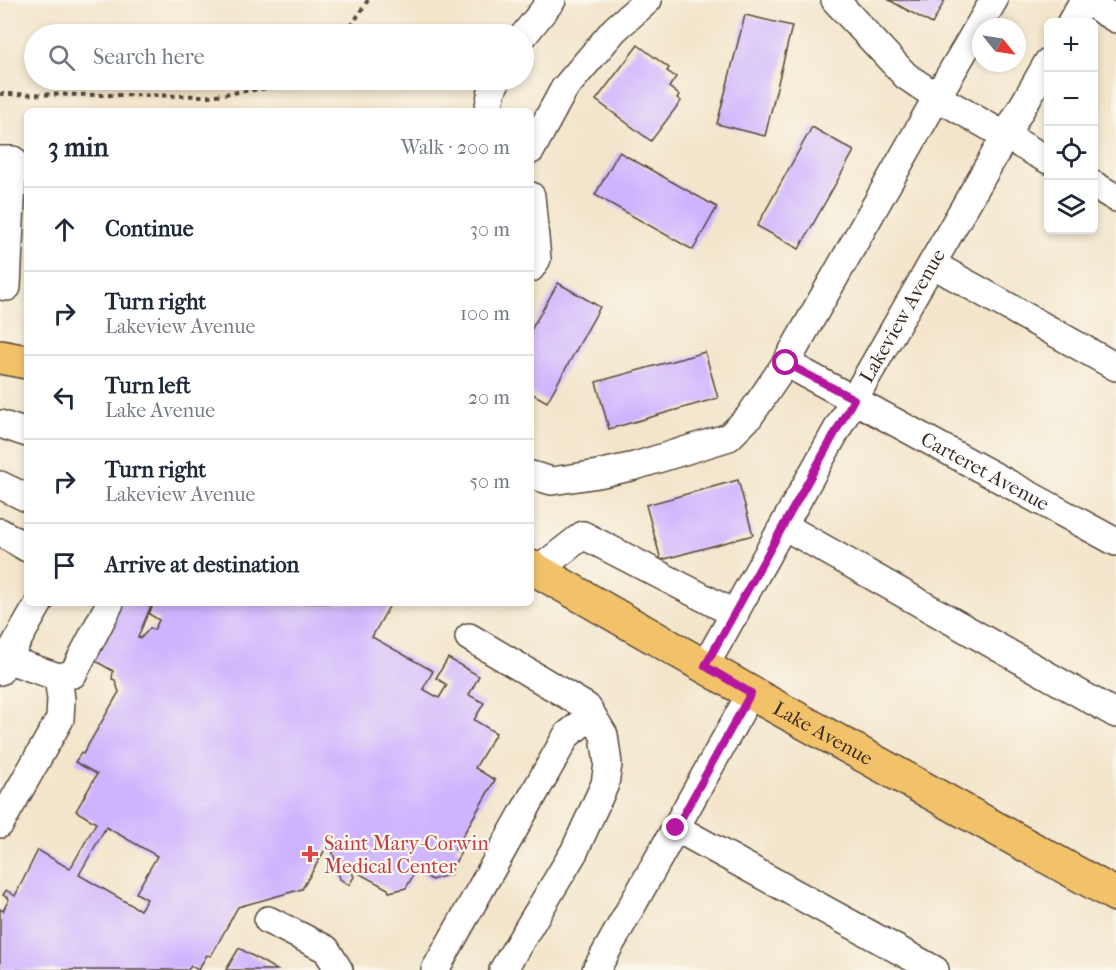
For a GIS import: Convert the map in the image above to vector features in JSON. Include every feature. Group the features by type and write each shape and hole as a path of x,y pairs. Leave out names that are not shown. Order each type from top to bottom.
{"main road":[{"path":"0,357 24,361"},
{"name":"Lake Avenue","path":"534,569 751,693 1116,895"}],"street":[{"path":"532,24 552,0"},
{"path":"534,144 564,88 615,29 648,0"},
{"path":"534,476 552,481 635,466 729,437 749,417 786,363 994,0"},
{"path":"1073,18 1084,0 1116,19"},
{"path":"845,5 906,76 937,97 1044,158"},
{"name":"Lakeview Avenue","path":"705,666 854,399 1044,69"},
{"path":"489,108 492,90"},
{"path":"12,288 13,160"},
{"path":"1098,187 1116,198"},
{"path":"534,228 537,259 534,264"},
{"path":"932,264 1116,367"},
{"name":"Carteret Avenue","path":"786,363 1116,542"},
{"path":"0,365 24,375"},
{"path":"0,424 24,432"},
{"path":"0,485 24,497"},
{"path":"784,526 1116,714"},
{"path":"0,532 24,546"},
{"path":"534,569 584,535 735,614"},
{"path":"37,606 2,663 65,675"},
{"path":"0,824 60,719 65,675 108,606"},
{"path":"469,637 587,707 604,735 608,764 605,784 574,852 503,970"},
{"path":"604,967 676,828 751,693"},
{"path":"441,968 567,735 592,715"},
{"path":"676,828 935,970"},
{"path":"268,920 326,949 339,970"}],"path":[{"path":"352,24 368,0"},
{"path":"0,94 209,96 253,90"}],"building":[{"path":"889,0 945,0 932,24"},
{"path":"745,15 792,26 765,136 717,124"},
{"path":"638,45 669,68 667,71 676,77 669,87 679,95 677,98 681,101 651,141 596,100"},
{"path":"812,127 854,151 799,249 757,226"},
{"path":"619,152 717,207 693,250 595,195"},
{"path":"558,283 600,307 547,402 534,395 534,325"},
{"path":"705,352 718,398 609,429 596,382"},
{"path":"738,480 753,535 661,560 646,505"},
{"path":"112,606 151,606 138,637 141,638 150,628 154,630 159,620 149,614 153,606 389,606 372,637 433,671 423,689 439,698 447,685 436,678 448,658 479,676 469,695 484,703 474,720 496,733 475,768 495,780 455,849 461,852 451,874 432,880 416,870 406,888 389,892 388,889 351,869 354,877 349,885 340,879 332,849 337,839 333,836 302,889 238,907 211,956 207,955 198,970 191,966 188,970 0,970 0,909 3,911 9,899 3,895 6,890 15,896 38,850 70,869 96,823 76,811 97,774 75,762 81,753 83,754 119,692 115,680 112,679 113,671 85,655","holes":["106,827 157,856 136,893 147,899 140,910 79,875"]},
{"path":"239,948 277,970 226,970"}],"place":[{"name":"Saint Mary-Corwin Medical Center","path":"310,854"}],"route":[{"path":"676,828 751,693 705,666 854,399 786,363"}]}
